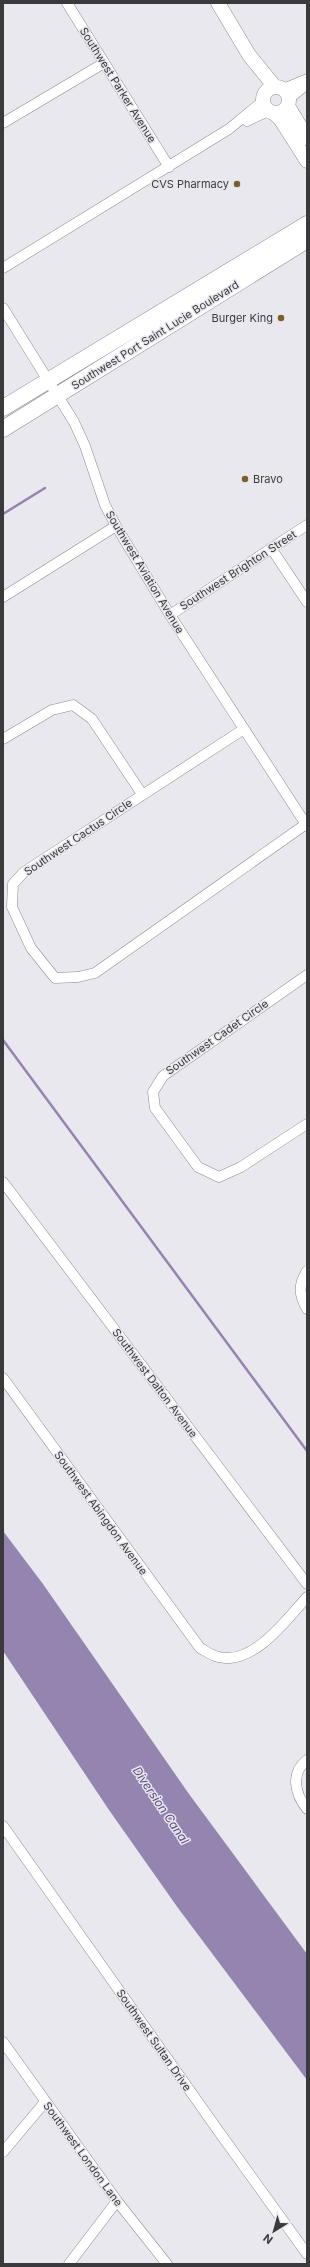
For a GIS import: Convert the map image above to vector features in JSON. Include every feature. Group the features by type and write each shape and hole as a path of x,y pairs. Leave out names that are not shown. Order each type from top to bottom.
{"main road":[{"name":"Southwest Port Saint Lucie Boulevard","path":"3,408 307,224"},
{"name":"Southwest Port Saint Lucie Boulevard","path":"3,429 307,240"}],"street":[{"name":"Southwest Parker Avenue","path":"67,3 169,167"},
{"path":"218,3 276,100 307,138"},
{"path":"3,122 104,63"},
{"path":"3,268 169,167 307,79"},
{"path":"276,100 307,84"},
{"path":"276,100 285,125 307,161"},
{"name":"Southwest Aviation Avenue","path":"3,308 59,395 85,446 105,505 116,526 170,615 306,825"},
{"name":"Southwest Brighton Street","path":"170,615 307,525"},
{"path":"3,598 116,526"},
{"path":"271,548 307,602"},
{"path":"3,740 52,710 73,705 92,719 142,794"},
{"name":"Southwest Cactus Circle","path":"244,729 24,872 13,884 12,907 31,948 56,978 78,977 95,973 306,825"},
{"name":"Southwest Cadet Circle","path":"307,975 163,1076 153,1092 154,1108 198,1167 219,1177 241,1167 307,1124"},
{"name":"Southwest Dalton Avenue","path":"3,1182 307,1584"},
{"path":"307,1271 300,1288 303,1301 307,1309"},
{"name":"Southwest Abingdon Avenue","path":"3,1378 200,1648 219,1658 240,1657 262,1645 307,1597"},
{"path":"307,1760 302,1764 295,1784 299,1799 307,1809"},
{"name":"Southwest Sultan Drive","path":"3,1826 307,2254"},
{"name":"Southwest London Lane","path":"3,2042 117,2201 167,2264"},
{"path":"3,2152 45,2102"},
{"path":"69,2264 117,2201"}],"water":[{"name":"Diversion Canal","path":"3,1531 43,1584 189,1794 307,1954 307,2080 178,1908 109,1810 3,1651"}],"waterway":[{"path":"3,514 45,488"},
{"path":"3,1040 307,1451"}],"place":[{"name":"CVS Pharmacy","path":"237,184"},
{"name":"Burger King","path":"281,318"},
{"name":"Bravo","path":"245,479"}]}
